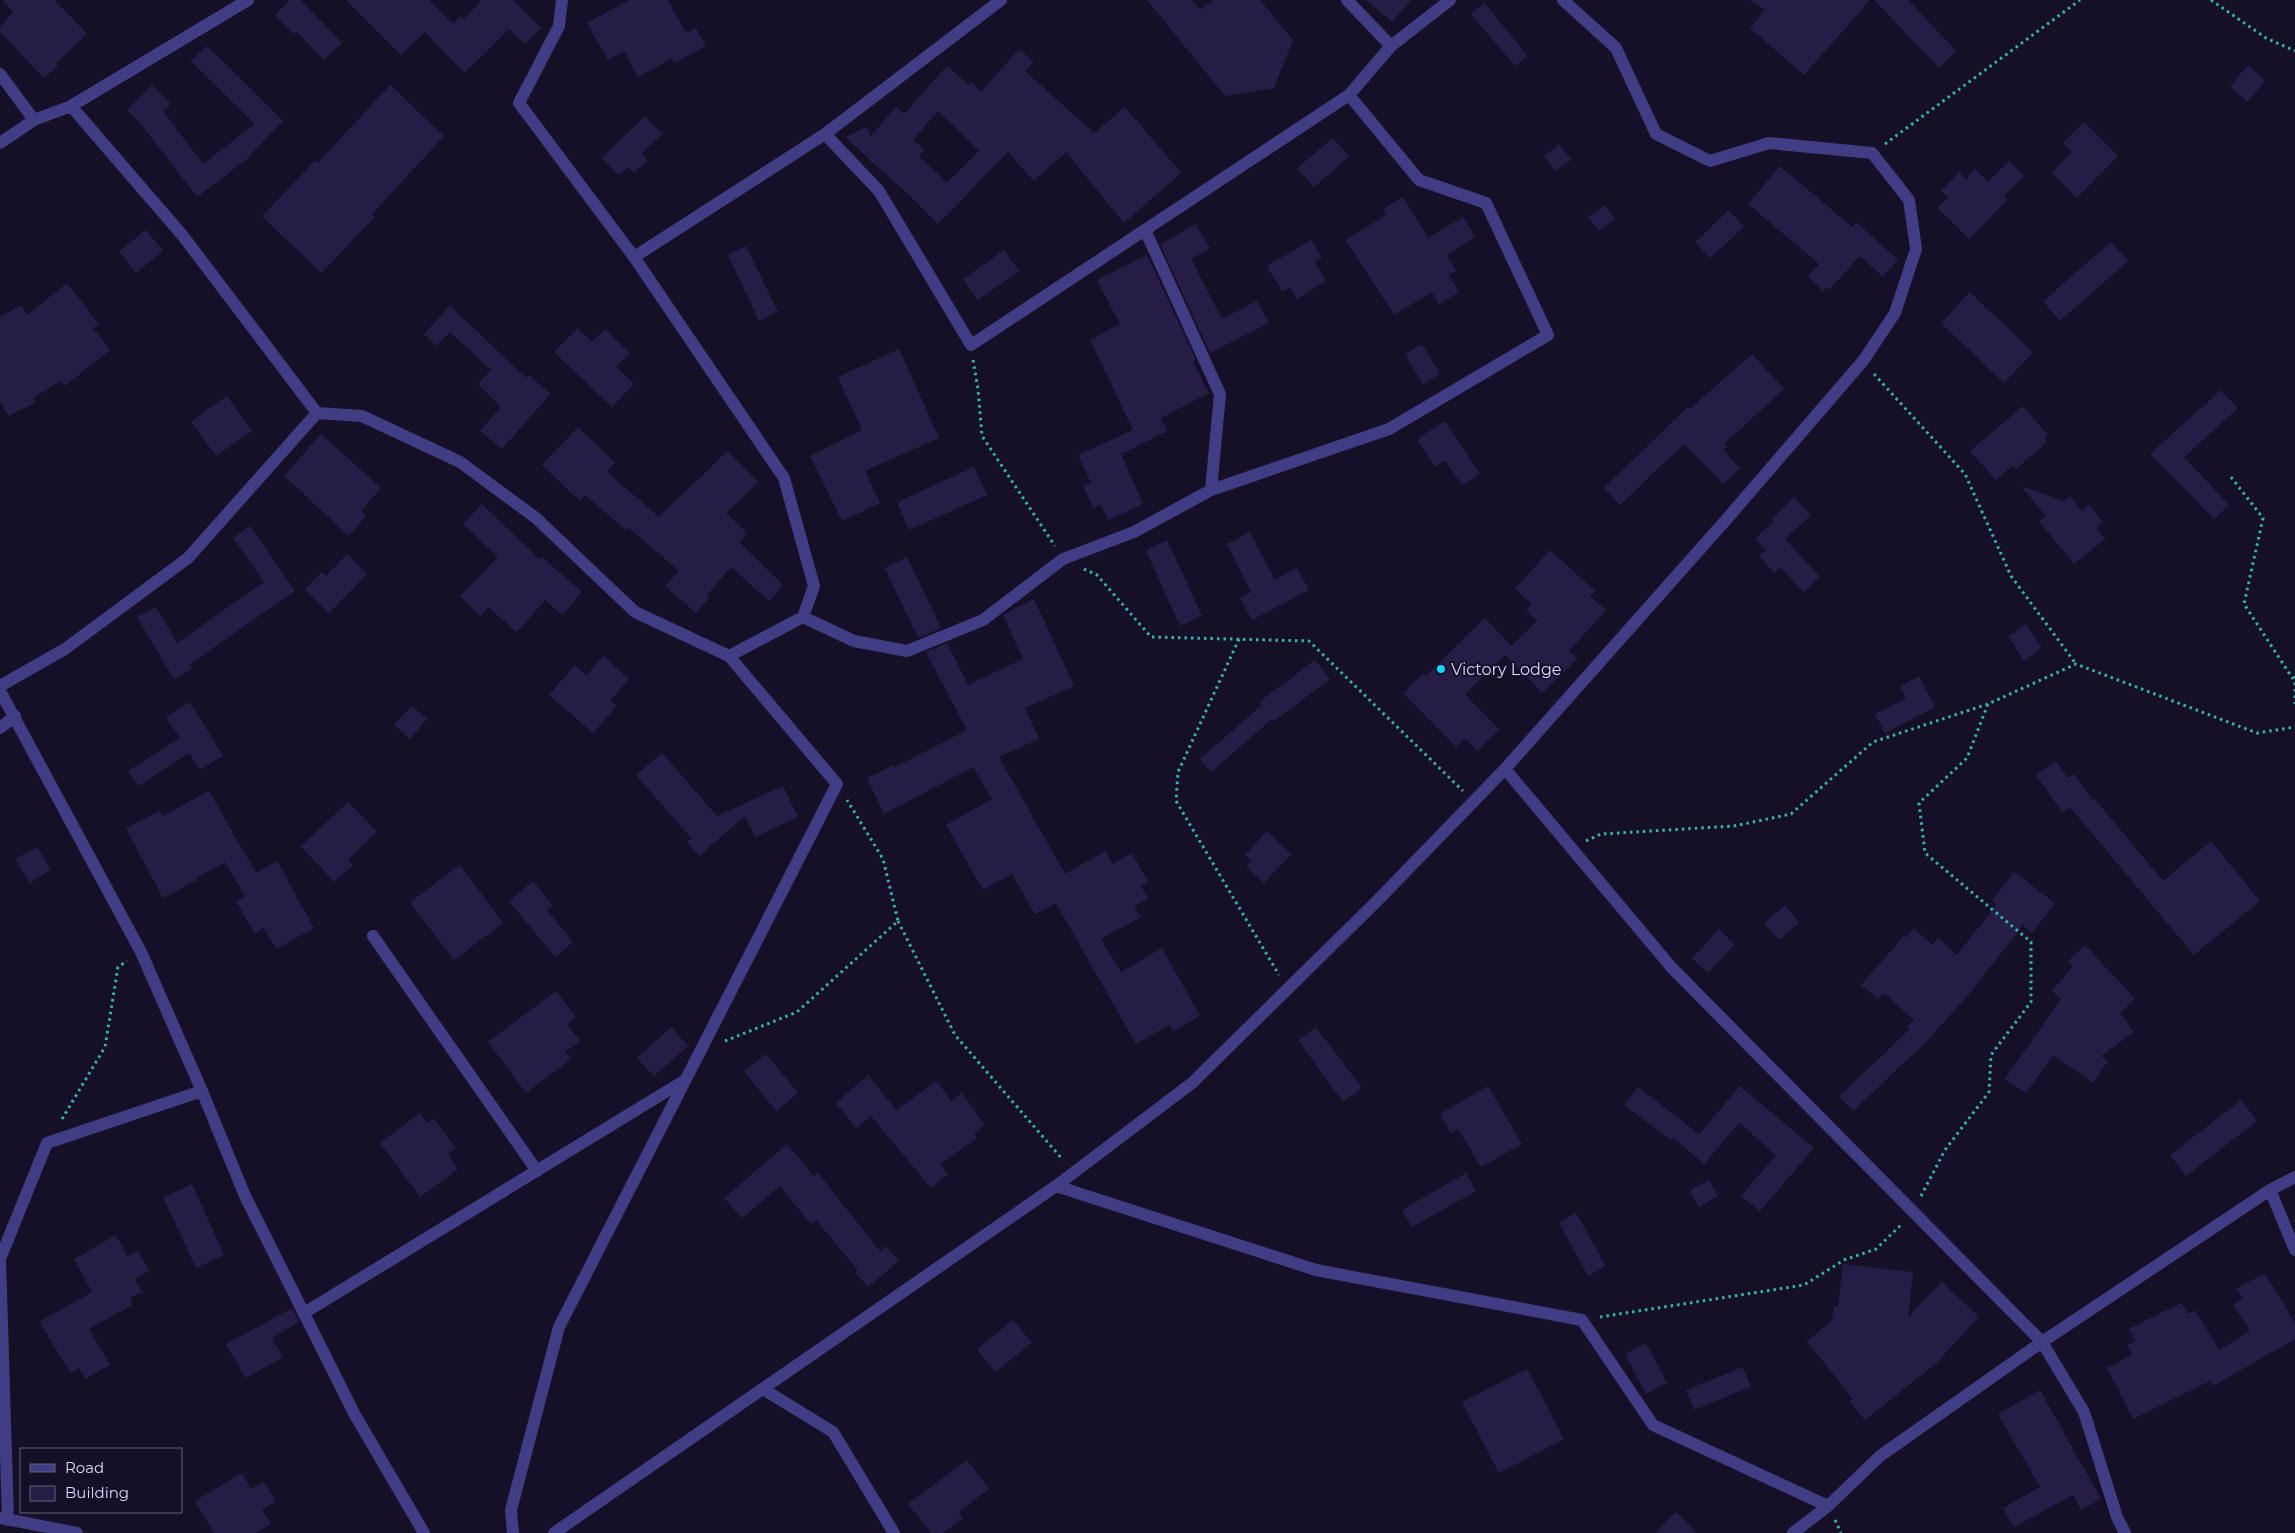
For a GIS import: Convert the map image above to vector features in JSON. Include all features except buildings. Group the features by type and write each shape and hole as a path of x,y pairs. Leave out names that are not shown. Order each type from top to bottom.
{"street":[{"path":"0,143 34,120 71,106 248,0"},
{"path":"562,0 559,26 519,103 634,257 784,478 814,586 803,617 728,656"},
{"path":"634,257 825,134 1001,0"},
{"path":"1347,0 1391,46"},
{"path":"825,134 879,191 970,345 1349,95 1391,46 1450,0"},
{"path":"554,1533 1056,1186 1192,1083 1288,990 1505,770 1725,521 1862,361 1895,313 1916,249 1909,200 1872,153 1769,144 1710,161 1656,134 1616,48 1563,0"},
{"path":"0,74 34,120"},
{"path":"803,617 854,641 907,651 983,620 1063,559 1134,532 1212,490 1389,429 1548,335 1486,202 1418,180 1349,95"},
{"path":"71,106 183,236 317,413 362,416 460,462 536,518 635,612 728,656 836,784 702,1050 683,1082 559,1327 511,1510 513,1533"},
{"path":"1145,230 1220,394 1212,490"},
{"path":"0,686 66,649 188,558 317,413"},
{"path":"0,691 141,952 202,1091 245,1196 355,1415 424,1533"},
{"path":"0,728 15,716"},
{"path":"1505,770 1672,968 2042,1342 2084,1412 2117,1517 2125,1533"},
{"path":"373,936 537,1171"},
{"path":"304,1313 683,1082"},
{"path":"77,1533 4,1519 0,1259 48,1143 202,1091"},
{"path":"1794,1533 1828,1506 1880,1456 2042,1342 2270,1190 2295,1177"},
{"path":"1056,1186 1316,1270 1582,1320 1653,1425 1828,1506"},
{"path":"2270,1190 2295,1250"},
{"path":"763,1389 833,1432 894,1533"}],"path":[{"path":"1872,153 2080,0"},
{"path":"2211,0 2266,38 2295,51"},
{"path":"970,345 978,389 982,436 1063,559 1098,575 1151,637 1309,641 1474,802"},
{"path":"1862,361 1965,474 2011,576 2076,664 2257,733 2295,727"},
{"path":"2231,477 2263,518 2244,604 2294,678 2295,704"},
{"path":"1239,639 1178,772 1176,801 1288,990"},
{"path":"1570,848 1600,834 1734,826 1791,814 1874,742 1988,704 2076,664"},
{"path":"1582,1320 1804,1285 1844,1260 1876,1249 1914,1212 1945,1150 1989,1092 1991,1055 2031,1002 2031,942 1925,853 1919,803 1967,758 1988,704"},
{"path":"836,784 883,859 898,921 955,1035 1074,1173"},
{"path":"702,1050 797,1012 898,921"},
{"path":"48,1143 106,1047 118,968 141,952"}],"place":[{"name":"Victory Lodge","path":"1441,669"}]}
